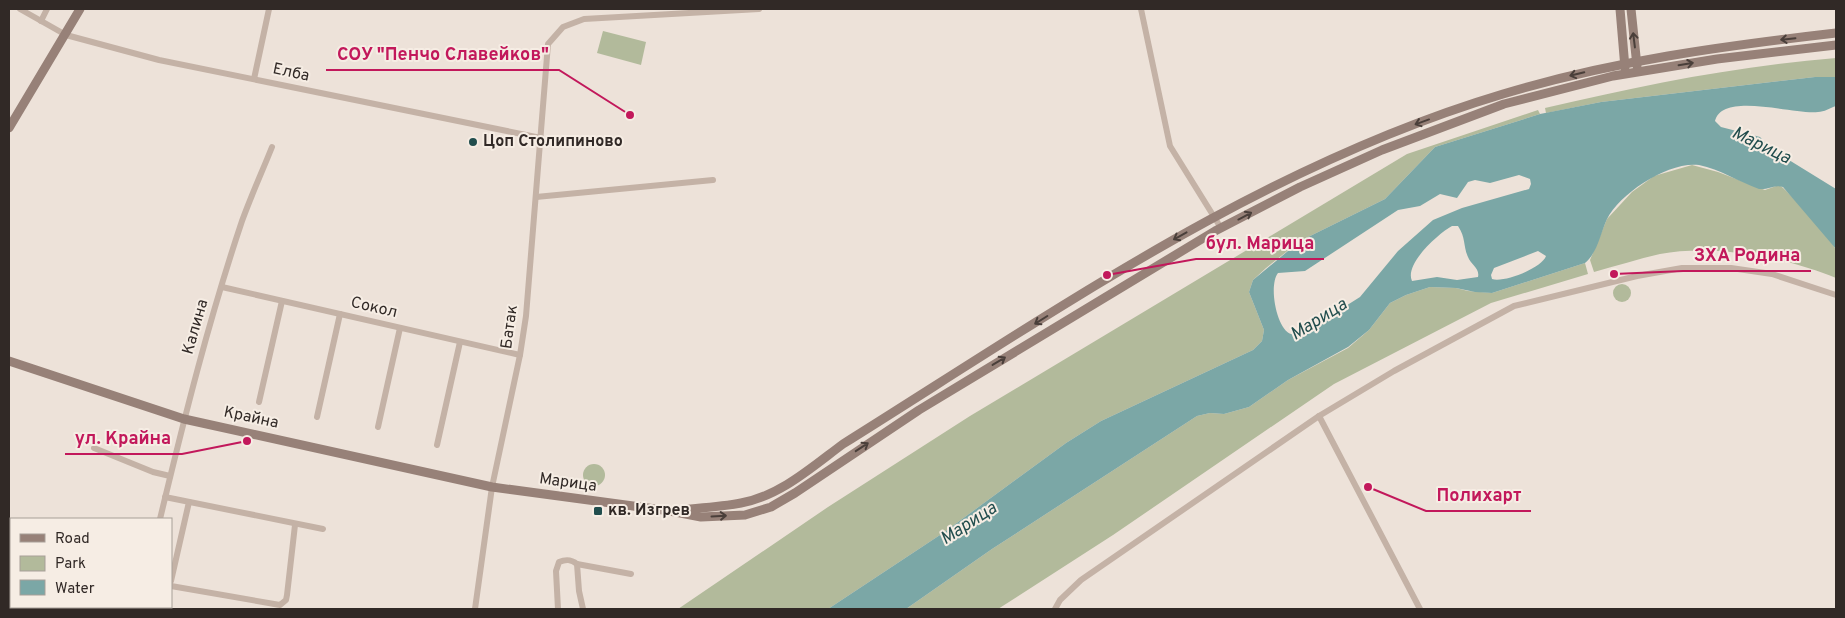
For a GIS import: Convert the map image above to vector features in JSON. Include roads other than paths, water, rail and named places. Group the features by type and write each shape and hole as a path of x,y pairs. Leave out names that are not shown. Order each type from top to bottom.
{"street":[{"name":"Елба","path":"20,9 66,34 159,60 541,138"},
{"path":"41,21 48,9"},
{"path":"9,128 80,9"},
{"path":"254,79 268,9"},
{"path":"691,11 759,9"},
{"path":"1141,9 1170,146 1221,228"},
{"path":"1620,9 1625,73"},
{"path":"1631,9 1638,71"},
{"name":"Батак","path":"475,609 492,487 520,355 536,197 548,44 563,27 584,18 691,11"},
{"name":"Марица","path":"670,511 742,503 774,492 799,477 843,444 1132,263 1295,176 1378,138 1501,94 1637,60 1732,45 1836,33"},
{"name":"Марица","path":"492,487 702,517 745,515 771,507 919,410 1221,228 1308,183 1382,150 1463,119 1546,92 1625,73 1718,59 1836,45"},
{"name":"Калина","path":"160,518 184,419 242,220 272,147"},
{"path":"536,197 713,180"},
{"path":"1055,609 1060,600 1081,580 1319,416 1482,322 1514,306 1558,294 1682,268 1731,268 1772,274 1836,296"},
{"name":"Сокол","path":"222,287 520,355"},
{"path":"259,402 282,301"},
{"path":"317,417 340,314"},
{"path":"378,427 400,328"},
{"path":"438,445 460,342"},
{"name":"Крайна","path":"9,362 184,419 492,487"},
{"path":"1319,416 1420,609"},
{"path":"94,448 153,472 170,476"},
{"path":"166,497 295,525 323,529"},
{"path":"172,577 189,502"},
{"path":"172,586 280,605 286,600 295,525"},
{"path":"558,609 556,571 559,562 572,560 577,564 631,574"},
{"path":"577,564 579,591 583,609"}],"water":[{"path":"1815,77 1836,77 1836,106 1825,111 1807,112 1760,106 1731,107 1720,112 1715,121 1721,127 1760,137 1771,149 1836,189 1836,249 1783,187 1759,189 1714,169 1699,165 1687,165 1660,173 1634,189 1613,209 1593,254 1585,263 1492,293 1456,288 1430,287 1406,295 1390,303 1369,330 1348,347 1288,380 1249,407 1224,414 1210,413 1197,416 992,549 906,609 828,609 943,533 1066,443 1101,421 1253,350 1262,341 1264,330 1249,292 1253,280 1300,241 1385,199 1435,147 1540,114 1601,102","holes":["1519,175 1530,179 1531,184 1529,189 1462,208 1433,220 1398,251 1360,297 1303,333 1291,334 1286,331 1278,316 1274,297 1275,279 1278,273 1305,271 1398,210 1420,206 1440,194 1457,198 1468,182 1475,180 1490,183","1452,226 1458,226 1461,230 1466,253 1477,269 1478,277 1457,280 1437,277 1412,281 1413,266 1418,258 1439,235","1538,251 1546,256 1543,261 1530,270 1505,279 1492,279 1491,275 1494,268"]}],"place":[{"name":"СОУ \"Пенчо Славейков\"","path":"630,115"},
{"name":"Цоп Столипиново","path":"473,142"},
{"name":"ЗХА Родина","path":"1614,274"},
{"name":"бул. Марица","path":"1107,275"},
{"name":"ул. Крайна","path":"247,441"},
{"name":"Полихарт","path":"1368,487"},
{"name":"кв. Изгрев","path":"598,511"}]}
